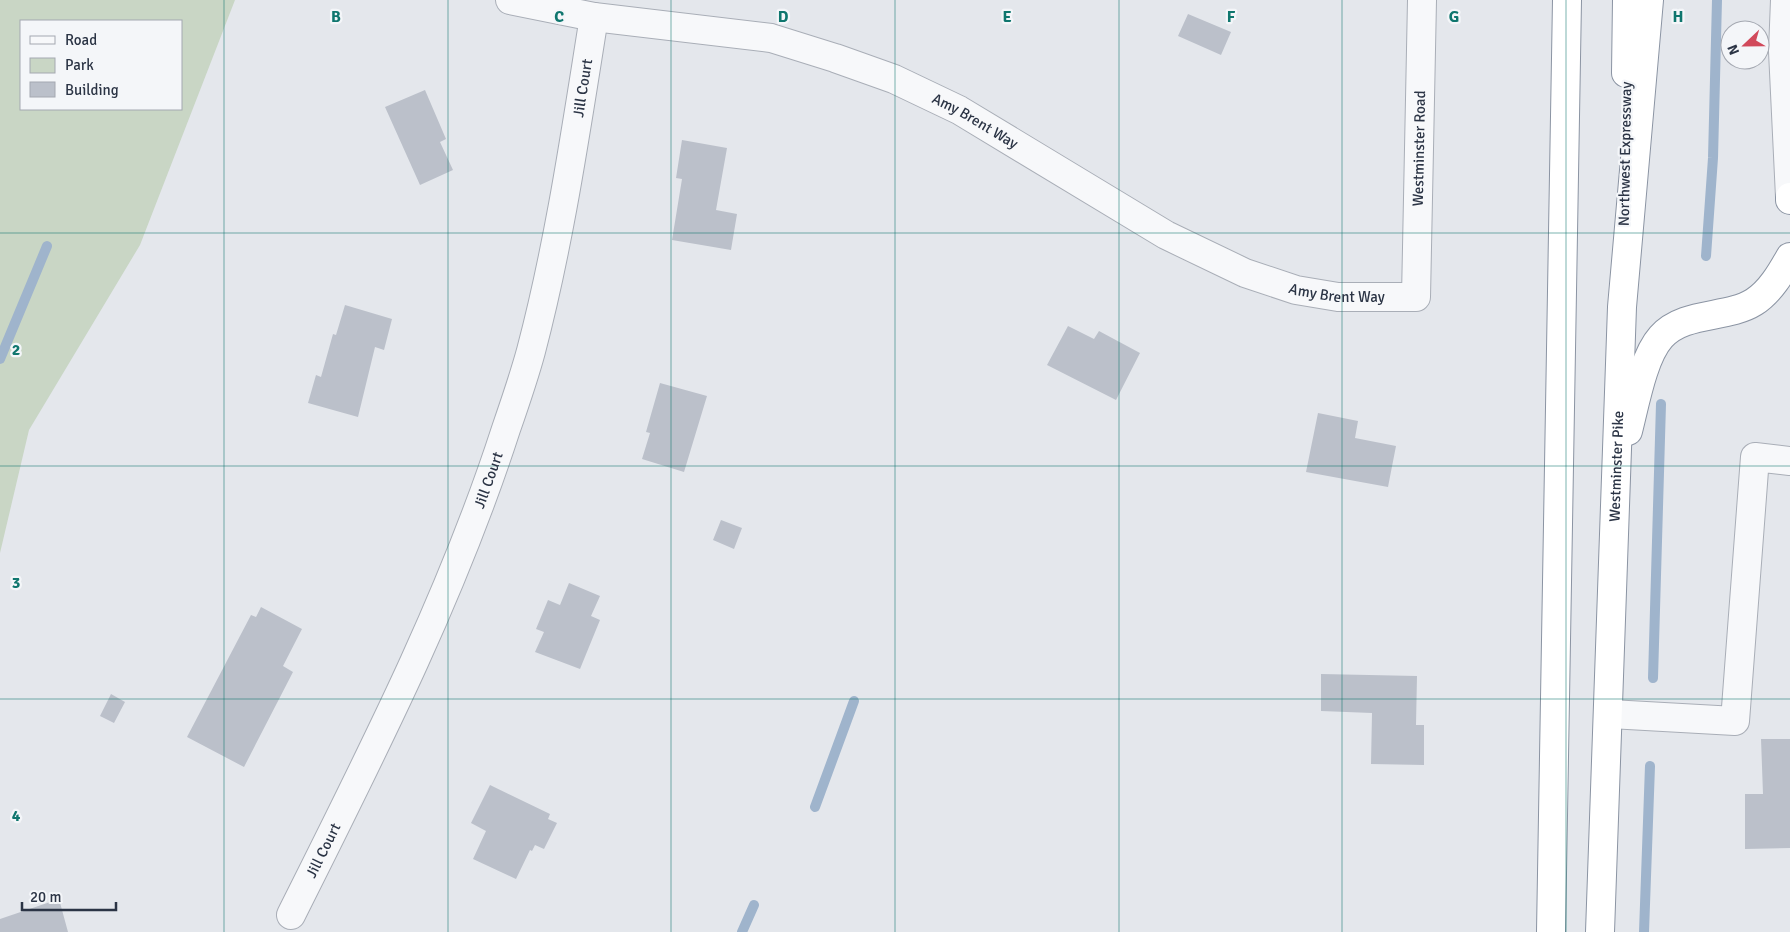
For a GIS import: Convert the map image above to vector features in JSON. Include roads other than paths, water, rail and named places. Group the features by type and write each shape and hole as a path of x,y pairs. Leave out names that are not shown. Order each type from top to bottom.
{"highway":[{"path":"1551,932 1568,0"},
{"name":"Northwest Expressway","path":"1622,307 1627,0"},
{"name":"Westminster Pike","path":"1600,932 1610,714 1622,307 1649,0"},
{"path":"1616,470 1648,360 1661,337 1678,325 1754,302 1778,278 1790,257"}],"street":[{"name":"Amy Brent Way","path":"510,0 594,17 771,38 835,58 894,79 959,110 1166,235 1245,273 1296,290 1338,297 1416,297"},
{"name":"Westminster Road","path":"1416,297 1422,0"},
{"path":"1785,0 1783,51 1790,198"},
{"name":"Jill Court","path":"291,914 403,690 448,587 490,477 531,353 556,248 594,17"},
{"path":"1610,714 1736,721 1755,458 1790,462"}],"waterway":[{"path":"1706,256 1713,158 1717,0"},
{"path":"0,359 47,246"},
{"path":"1653,678 1661,404"},
{"path":"815,807 854,701"},
{"path":"1644,932 1650,766"},
{"path":"742,932 754,905"}]}
